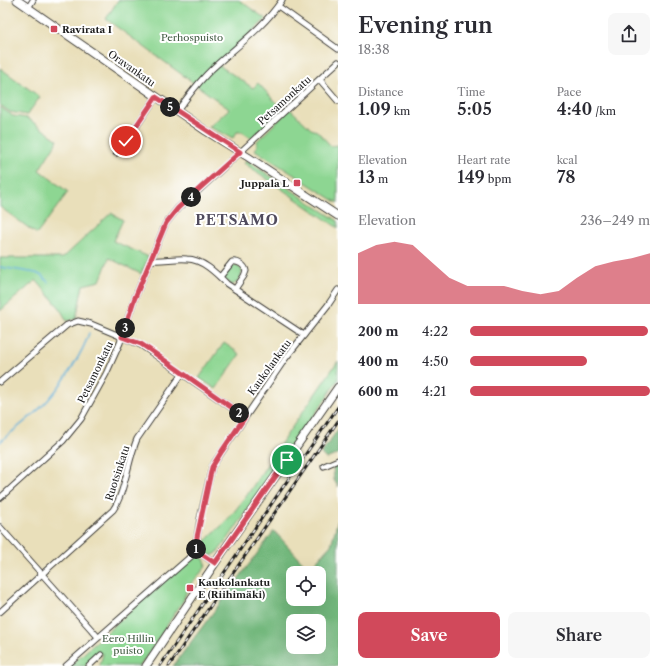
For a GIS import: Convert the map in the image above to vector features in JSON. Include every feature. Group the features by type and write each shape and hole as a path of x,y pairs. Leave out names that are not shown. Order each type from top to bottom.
{"street":[{"name":"Oravankatu","path":"17,0 156,97 338,216"},
{"path":"28,8 33,0"},
{"path":"177,111 196,85 255,31 282,0"},
{"path":"278,6 338,49"},
{"name":"Petsamonkatu","path":"0,498 55,449 73,430 90,405 106,374 122,337 134,300 162,232 174,212 338,62"},
{"path":"320,80 338,101"},
{"path":"116,153 132,133 156,97"},
{"path":"151,260 160,261 187,258 207,266 234,289 304,335"},
{"path":"220,277 232,262 243,266 246,271 234,289"},
{"name":"Kaukolankatu","path":"197,551 197,537 212,467 281,365 338,290"},
{"path":"0,382 62,329 71,323 78,321 91,324 141,344 245,417"},
{"name":"Ruotsinkatu","path":"0,612 113,510 119,498 137,439 182,374"},
{"path":"146,666 215,563 338,387"},
{"path":"324,466 338,460"},
{"path":"0,527 98,637"},
{"path":"66,666 197,551 215,563"},
{"path":"90,666 101,655"}],"green space":[{"name":"Perhospuisto","path":"118,0 239,0 266,19 217,64 253,88 258,83 283,110 251,138 242,132 237,132 233,138 209,127 229,109 106,19"},
{"path":"0,68 40,97 27,115 10,112 0,105"},
{"path":"0,107 13,116 27,118 58,140 39,170 68,192 37,234 0,207"},
{"path":"290,109 311,129 317,131 331,146 338,145 338,203 255,150 257,141"},
{"path":"246,160 338,221 338,228 244,163"},
{"path":"111,213 123,220 113,241 149,257 141,274 109,258 100,281 83,285 76,319 67,321 59,307 36,280 0,311 0,258 63,258"},
{"path":"233,264 242,270 239,279 232,285 224,279 225,275"},
{"path":"224,343 240,354 216,389 199,378"},
{"path":"338,361 338,380 326,398 217,553 211,556 205,553 201,546 225,523 245,498"},
{"path":"338,429 338,454 326,459 321,454"},
{"path":"338,465 338,487 334,480 333,467"},
{"path":"338,519 338,666 173,666 274,531 306,566 286,566 286,606 326,606 326,566 312,566 331,545"},
{"name":"Eero Hillin puisto","path":"195,556 204,559 206,563 205,568 188,587 183,601 140,666 102,666 100,665 103,654 101,653 85,666 70,666 173,572"}],"waterway":[{"path":"0,267 36,273 48,282"},
{"path":"0,442 49,399 77,358 89,333"}],"railway":[{"path":"160,666 338,407"},
{"path":"169,666 338,421"}],"place":[{"name":"Ravirata I","path":"54,29"},
{"name":"Juppala L","path":"297,183"},
{"name":"Kaukolankatu E (Riihimäki)","path":"190,588"}],"district":[{"name":"PETSAMO","path":"237,220"}],"route":[{"path":"126,141 156,97 240,152 178,208 166,223 134,300 122,337 141,344 245,417 212,467 210,482 200,519 196,544 197,551 215,563 287,460"}]}
